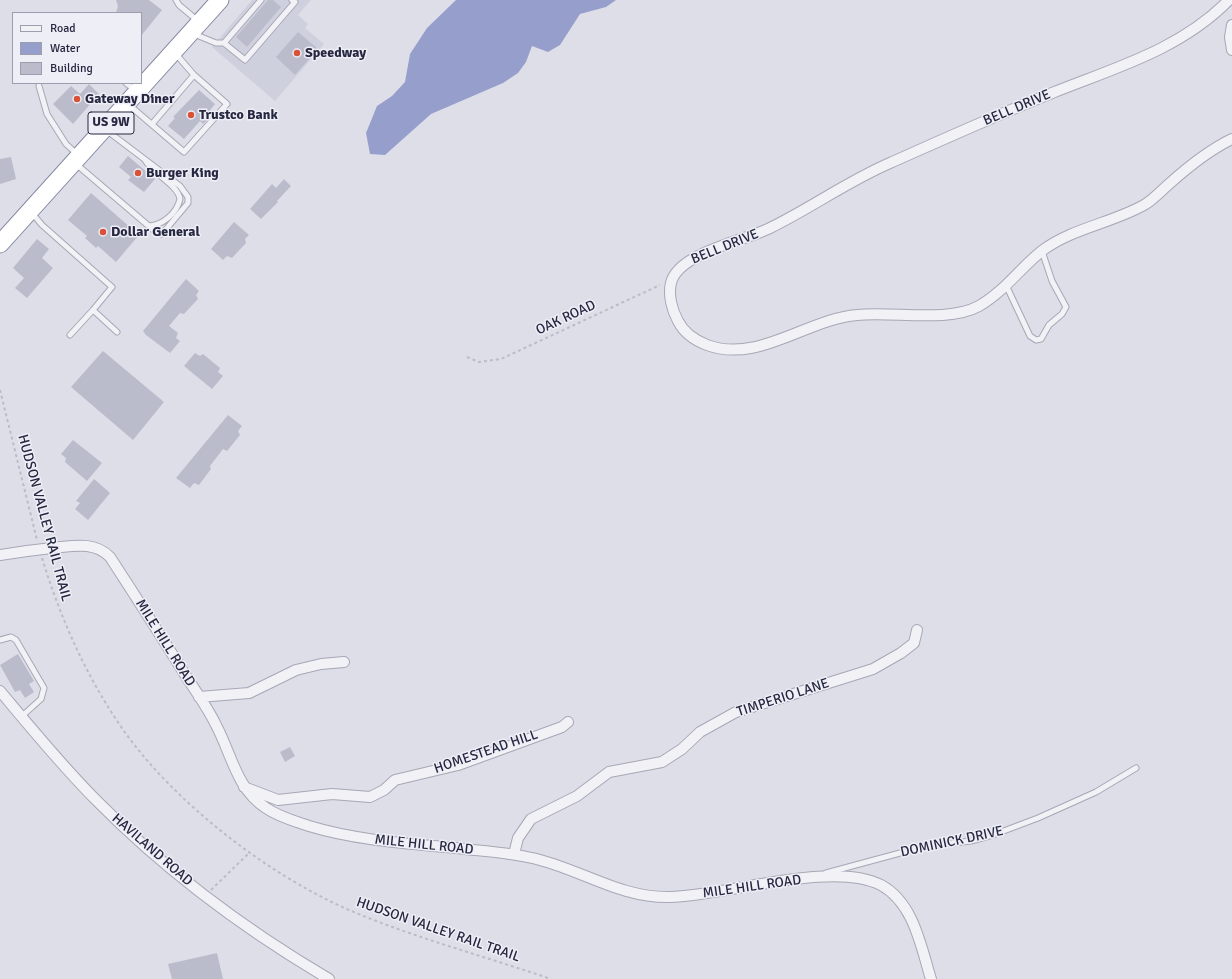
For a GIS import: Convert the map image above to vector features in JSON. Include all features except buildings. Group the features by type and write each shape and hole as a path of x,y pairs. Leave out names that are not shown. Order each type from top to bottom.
{"highway":[{"name":"US 9W","path":"142,82 174,52 220,0"},
{"name":"US 9W","path":"0,244 105,129 130,93 140,84"}],"street":[{"name":"BELL DRIVE","path":"672,280 679,267 693,258 772,227 885,165 1054,92 1131,63 1190,32 1214,15 1229,0"},
{"path":"1232,25 1230,37 1232,50"},
{"path":"672,280 670,293 674,312 685,332 698,342 712,347 733,349 758,346 836,319 856,314 918,315 960,312 976,308 994,296 1042,251 1056,242 1147,204 1196,161 1219,145 1232,139"},
{"name":"MILE HILL ROAD","path":"0,555 52,548 90,545 98,548 108,555 217,725 244,787 253,799 275,814 328,831 368,839 514,854 542,860 616,889 657,897 697,895 804,879 854,878 872,882 887,889 900,901 909,916 919,940 931,979"},
{"name":"TIMPERIO LANE","path":"514,854 518,838 531,819 576,796 609,772 662,762 682,749 700,732 736,712 873,669 901,653 914,643 917,630"},
{"path":"199,697 249,693 296,670 321,664 344,662"},
{"name":"HAVILAND ROAD","path":"0,691 21,717 97,801 144,845 205,896 256,933 329,979"},
{"name":"HOMESTEAD HILL","path":"244,787 278,800 332,794 370,797 384,790 395,780 458,765 562,726 568,722"}],"lane":[{"path":"176,0 178,5 196,28 216,43 224,43 245,60 295,2 292,0"},
{"path":"224,43 261,0"},
{"path":"130,93 152,124 184,152 226,104 194,75 174,52"},
{"path":"152,124 194,75"},
{"path":"39,86 47,114 77,160 157,233 162,234 188,202 188,197 180,186 143,156 105,129"},
{"path":"143,156 149,168 178,192 180,199 178,206 163,223 149,226"},
{"path":"30,211 42,225 112,287 70,335"},
{"path":"1006,285 1030,336 1036,340 1041,339 1049,325 1062,314 1066,307 1052,281 1042,251"},
{"path":"93,310 117,332"},
{"path":"0,640 11,637 16,640 44,688 41,699 21,717"},
{"name":"DOMINICK DRIVE","path":"804,879 926,846 971,841 993,835 1038,818 1096,792 1136,768"}],"path":[{"name":"OAK ROAD","path":"467,357 479,362 501,359 672,280"},
{"name":"HUDSON VALLEY RAIL TRAIL","path":"0,390 39,547"},
{"name":"HUDSON VALLEY RAIL TRAIL","path":"41,554 50,586 74,645 106,703 125,732 169,782 200,812 249,853 281,874 348,909 427,938 551,979"},
{"path":"205,896 249,853"}],"shaded area":[{"path":"252,0 311,0 298,15 308,24 305,28 324,44 275,101 212,47"}],"water":[{"path":"456,0 616,0 606,7 580,14 560,45 548,52 532,46 526,62 518,73 503,83 431,114 385,155 370,154 366,133 377,106 392,96 405,82 410,54 427,28"}],"place":[{"name":"Speedway","path":"297,53"},
{"name":"Gateway Diner","path":"77,99"},
{"name":"Trustco Bank","path":"191,115"},
{"name":"Burger King","path":"138,173"},
{"name":"Dollar General","path":"103,232"}]}
